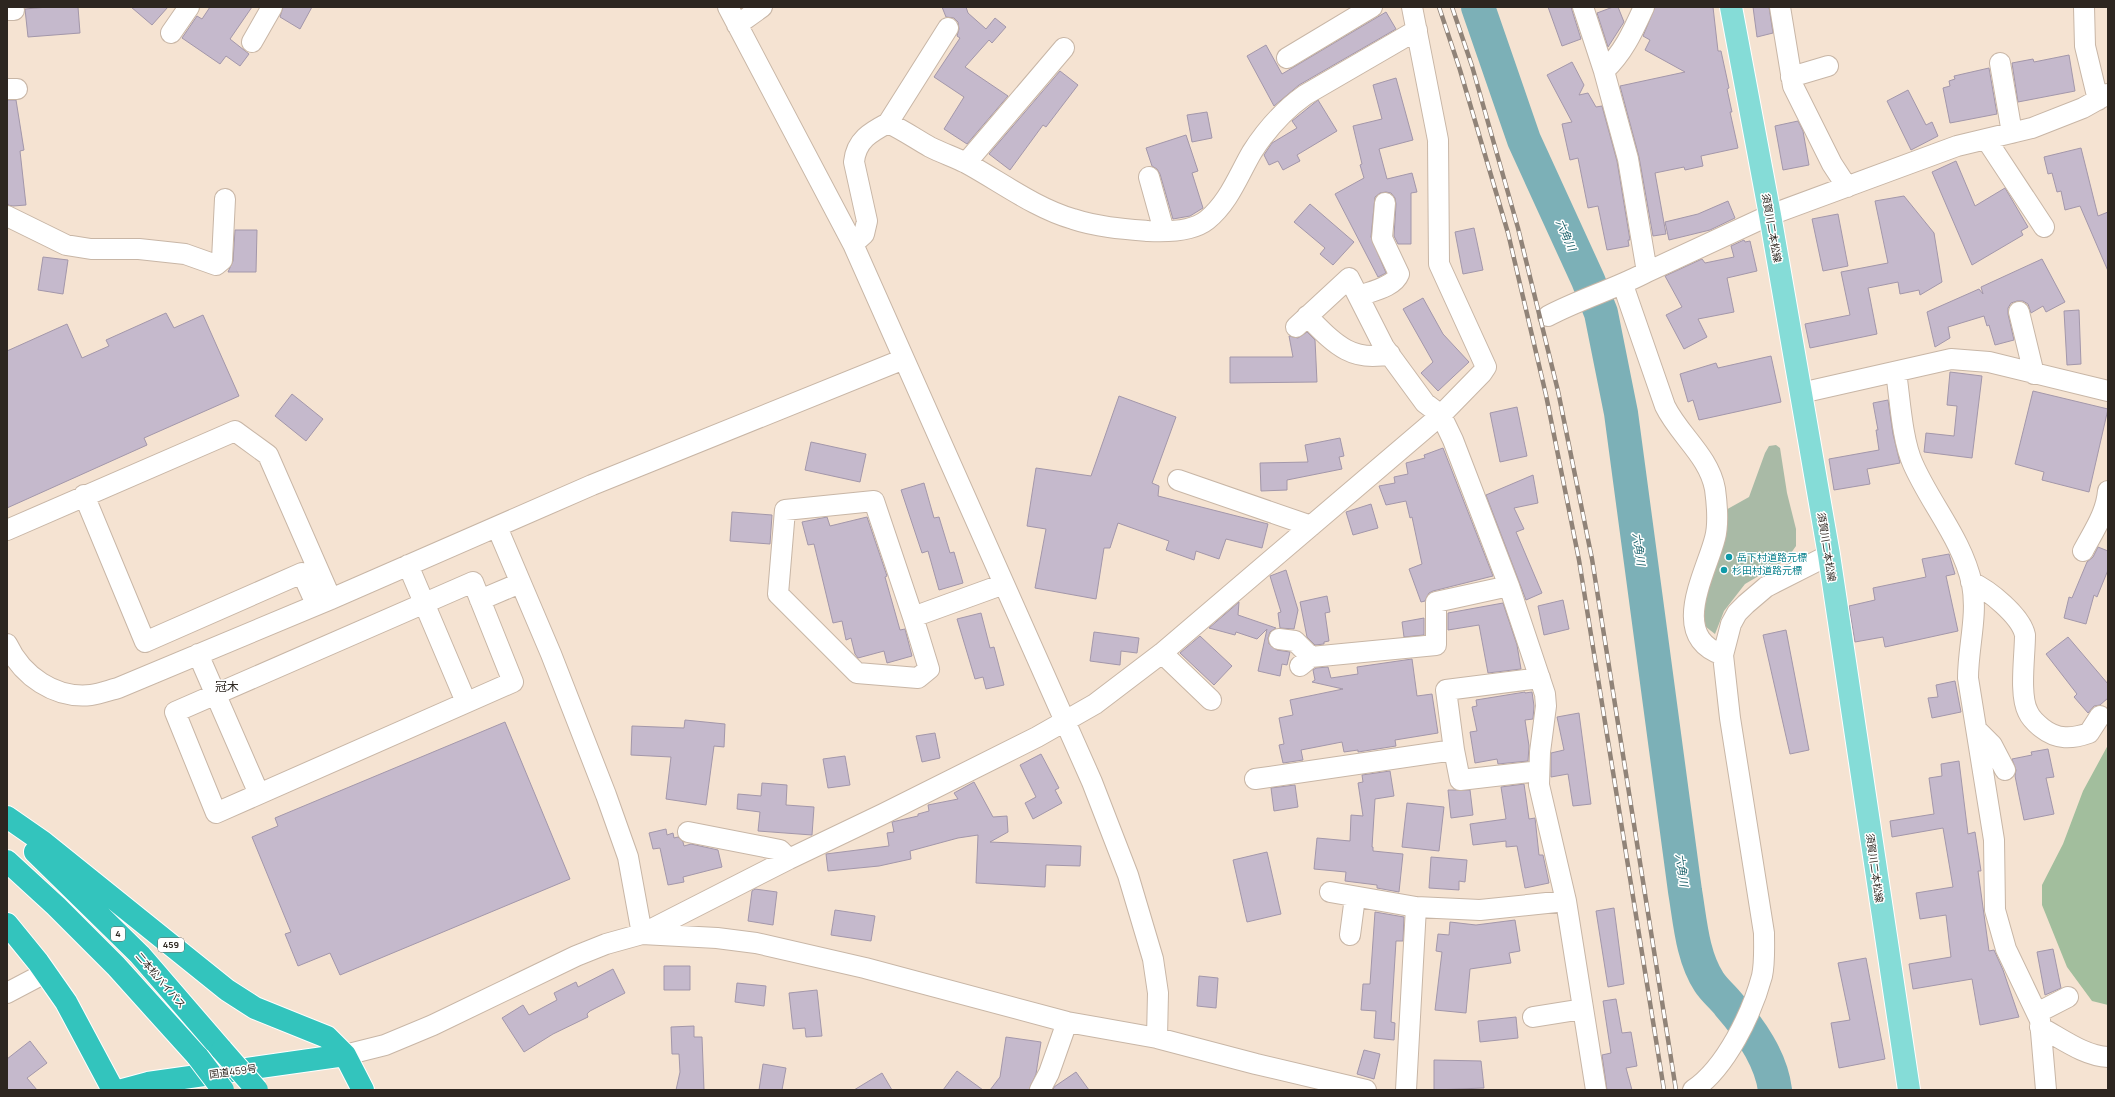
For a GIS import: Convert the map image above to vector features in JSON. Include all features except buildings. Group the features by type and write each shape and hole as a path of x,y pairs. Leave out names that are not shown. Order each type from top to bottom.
{"highway":[{"name":"459","path":"7,817 43,842 227,990 255,1008 327,1037 345,1055"},
{"name":"二本松バイパス","path":"7,825 140,955 257,1090"},
{"name":"4","path":"7,861 56,906 116,966 198,1057 224,1090"},
{"path":"7,924 66,1002 113,1090"},
{"name":"国道459号","path":"122,1090 148,1083 345,1055"},
{"path":"345,1055 363,1090"}],"main road":[{"name":"須賀川二本松線","path":"1731,7 1770,216 1829,555 1909,1090"}],"street":[{"path":"171,33 189,7"},
{"path":"252,42 272,7"},
{"path":"728,7 853,244 1092,782 1115,841 1140,913 1153,959 1158,993 1157,1038"},
{"path":"737,25 762,7"},
{"path":"1287,58 1372,7"},
{"path":"345,1055 392,1042 433,1025 576,956 606,944 642,934 789,859 884,814 1065,723 1095,704 1162,652 1441,415 1482,373 1486,366 1439,264 1438,140 1412,7"},
{"path":"1583,7 1604,71 1628,159 1647,272"},
{"path":"1604,71 1618,58 1630,40 1644,7"},
{"path":"1780,7 1793,86 1832,164 1847,187"},
{"path":"1548,316 1583,299 1620,286 1647,272 1770,216 1957,146 2032,128 2103,97 2085,46 2084,7"},
{"path":"853,244 864,234 867,221 854,162 855,155 863,138 888,123 948,28"},
{"path":"888,123 930,147 966,163 1012,190 1072,219 1128,229 1164,231 1192,227 1206,221 1215,212 1240,177 1260,141 1290,106 1305,94 1417,30"},
{"path":"966,163 1064,48"},
{"path":"2000,63 2012,133"},
{"path":"1791,77 1828,66"},
{"path":"1986,139 2044,227"},
{"path":"1149,177 1164,231"},
{"path":"7,216 66,245 92,249 138,249 185,254 216,265 222,260 225,199"},
{"path":"1359,296 1392,284 1397,279 1399,274 1382,238 1385,203"},
{"path":"1390,354 1377,357 1350,352 1336,345 1302,322 1350,278 1384,347 1390,354 1425,403 1441,415 1453,440 1508,586 1546,694 1539,771 1541,796 1566,901 1596,1090"},
{"path":"1620,286 1672,421 1701,456 1715,488 1715,537 1698,587 1694,613 1697,633 1702,641 1711,651 1723,655"},
{"path":"2019,312 2034,374"},
{"path":"7,644 23,669 36,681 62,692 86,695 118,688 323,602 592,485 904,359"},
{"path":"1801,393 1951,359 1989,362 2108,392"},
{"path":"1896,372 1907,444 1912,464 1956,541 1974,594 1973,630 1968,660 1968,678 1994,840 1995,910 1999,930 2006,949 2039,1020 2046,1090"},
{"path":"7,530 235,431 268,455 323,602"},
{"path":"1178,480 1311,526"},
{"path":"2083,551 2105,519 2108,491"},
{"path":"84,496 145,642 302,572 323,602"},
{"path":"874,501 913,617 930,669 918,678 857,673 778,594 785,510 874,501"},
{"path":"497,527 551,654 606,795 628,857 642,934"},
{"path":"1700,1086 1720,1064 1734,1042 1755,998 1762,974 1764,933 1730,718 1723,655 1731,624 1736,613 1766,586 1829,555"},
{"path":"408,565 466,702"},
{"path":"473,582 513,682 216,812 175,712 423,603 473,582"},
{"path":"1971,582 1984,588 2023,626 2025,636 2024,696 2028,713 2036,722 2048,732 2068,739 2089,733 2100,716"},
{"path":"480,600 520,583"},
{"path":"913,617 1004,584"},
{"path":"1279,638 1295,641 1306,661 1436,645 1436,602 1508,586"},
{"path":"189,622 215,694 259,794"},
{"path":"1162,652 1210,700"},
{"path":"1539,771 1460,780 1454,750 1446,690 1540,678"},
{"path":"1977,730 1992,745 2005,770"},
{"path":"1255,778 1454,750"},
{"path":"688,832 780,850 789,859"},
{"path":"1330,892 1416,907 1480,910 1566,901"},
{"path":"1350,935 1355,897"},
{"path":"1406,1090 1416,907"},
{"path":"642,934 716,938 756,943 865,968 1067,1022 1157,1038 1263,1066 1366,1090"},
{"path":"7,993 45,973"},
{"path":"2039,1020 2068,997"},
{"path":"1533,1016 1583,1009"},
{"path":"2039,1020 2079,1048 2100,1056 2108,1057"},
{"path":"1040,1090 1049,1073 1067,1022"}],"green space":[{"path":"1776,445 1780,448 1787,493 1796,529 1796,546 1786,560 1745,584 1724,611 1715,634 1706,627 1702,615 1724,511 1749,497 1765,453 1769,446"},
{"path":"2108,745 2108,1005 2092,1001 2067,967 2042,905 2042,885 2063,844 2083,791"}],"waterway":[{"name":"六角川","path":"1478,7 1524,140 1588,280 1601,313 1621,413 1685,891 1695,949 1703,972 1709,982 1737,1014 1758,1044 1769,1067 1775,1090"}],"railway":[{"path":"1439,7 1460,70 1508,233 1546,395 1579,560 1664,1090"},
{"path":"1452,7 1472,66 1518,228 1558,391 1592,559 1676,1090"}],"place":[{"name":"岳下村道路元標","path":"1729,557"},
{"name":"杉田村道路元標","path":"1724,570"}],"district":[{"name":"冠木","path":"227,687"}]}
